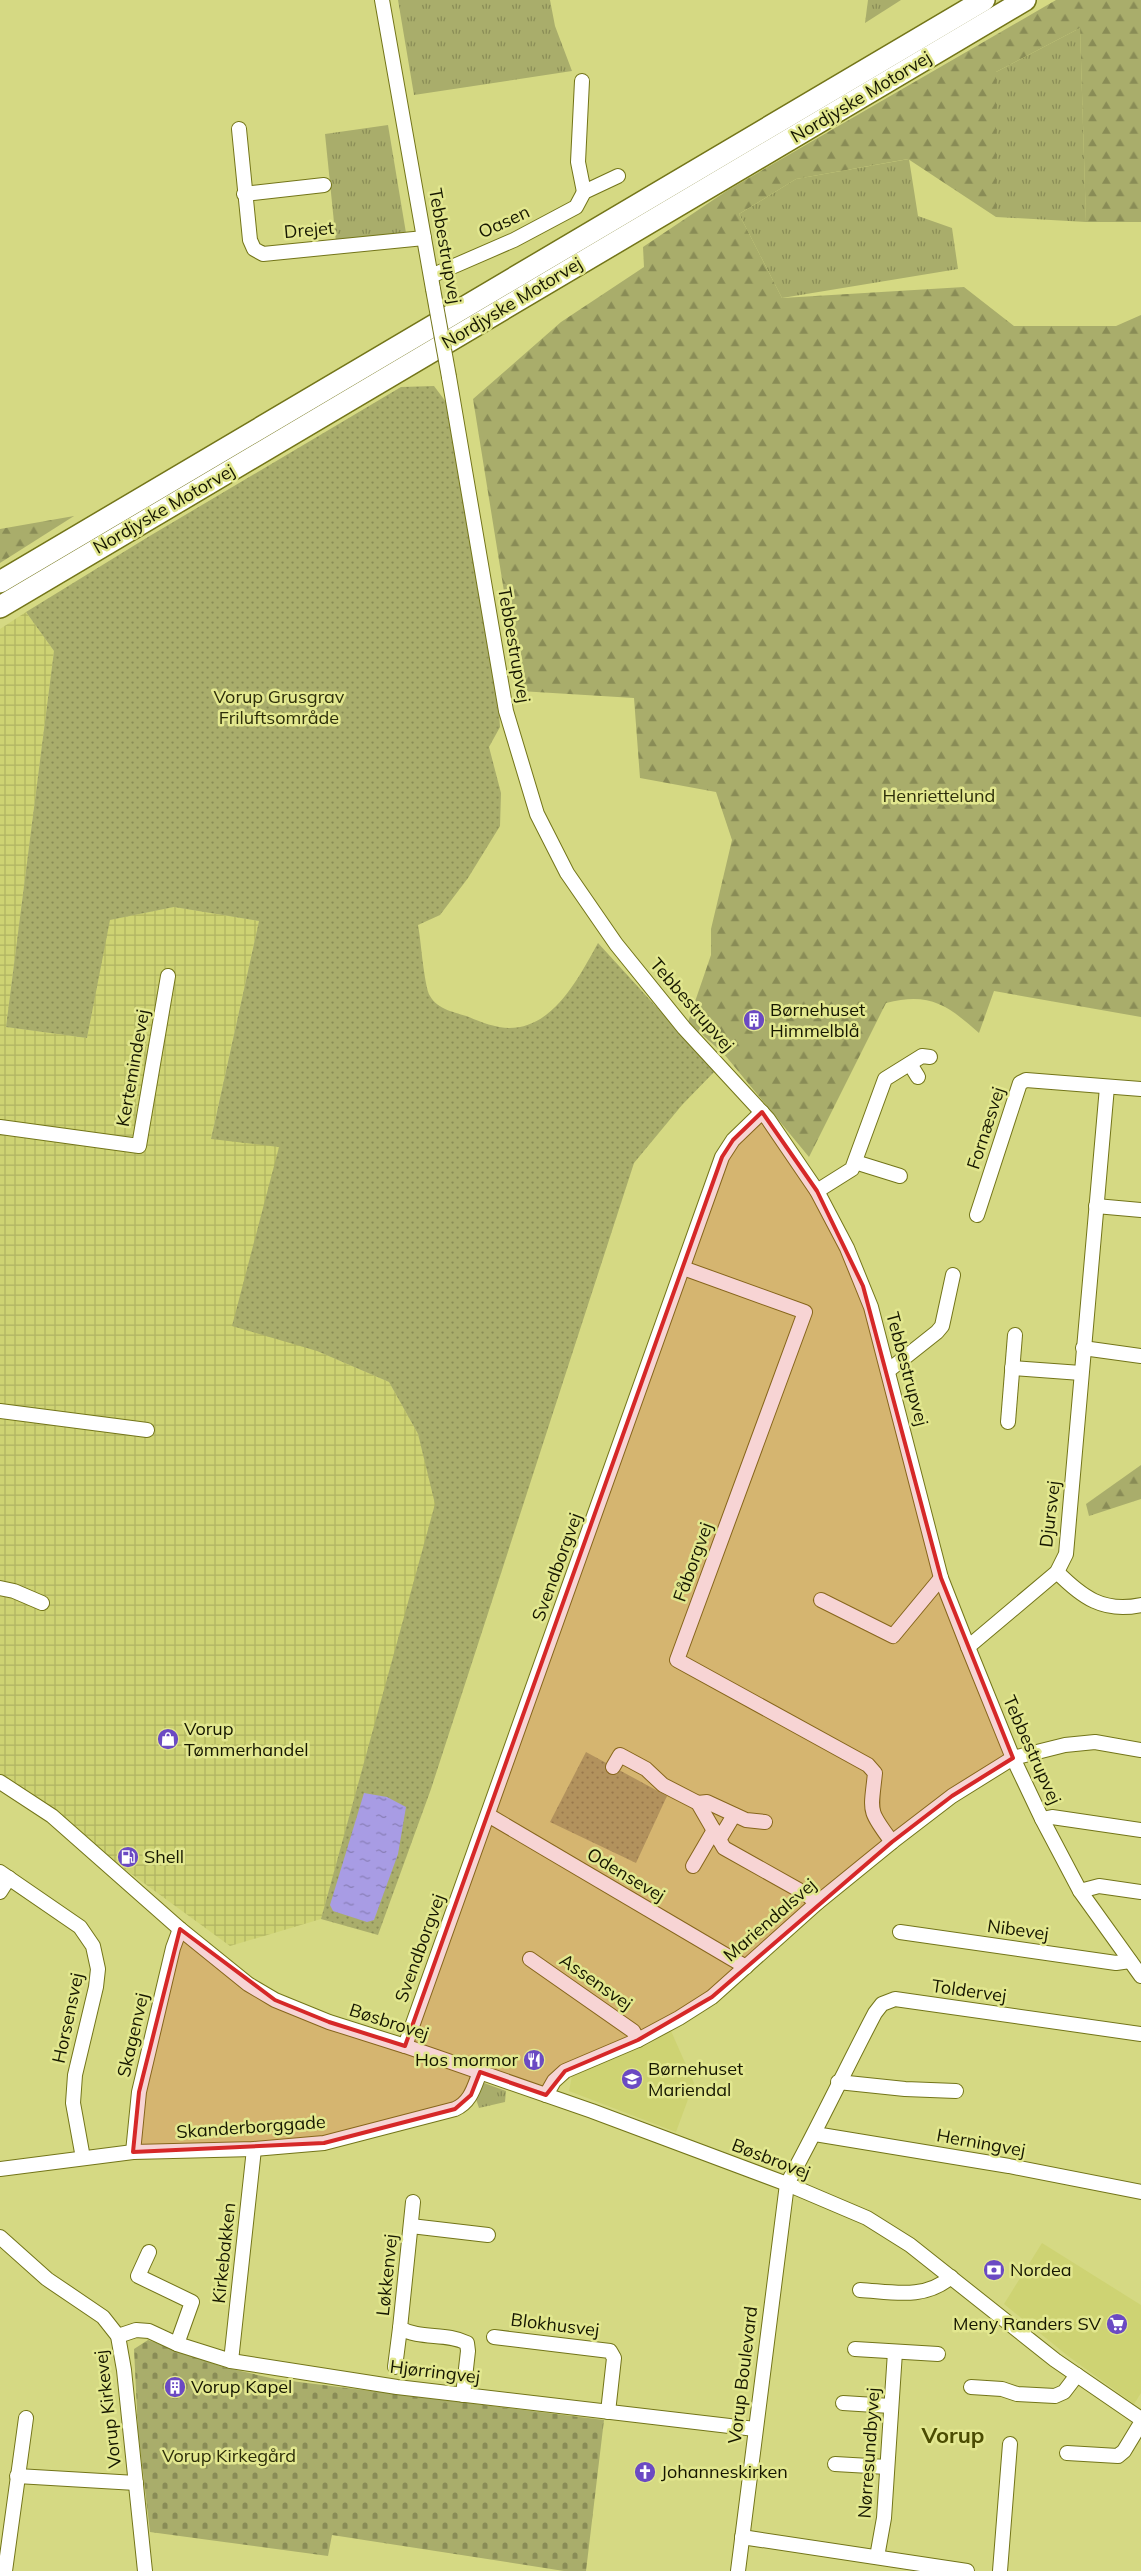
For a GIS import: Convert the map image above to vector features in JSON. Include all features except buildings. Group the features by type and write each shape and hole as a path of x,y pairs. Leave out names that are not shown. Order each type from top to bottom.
{"highway":[{"name":"Nordjyske Motorvej","path":"0,582 984,0"},
{"name":"Nordjyske Motorvej","path":"0,607 1025,0"}],"street":[{"name":"Tebbestrupvej","path":"382,0 450,377 506,711 537,814 568,873 616,944 684,1028 762,1112 790,1148 817,1191 847,1248 863,1286 889,1370 942,1578 968,1647 1013,1758 1042,1819 1080,1891 1141,1976"},
{"path":"582,81 578,162 584,192"},
{"name":"Drejet","path":"239,129 244,194 250,240 254,249 263,254 424,238"},
{"name":"Oasen","path":"432,282 576,207 584,192 618,176"},
{"path":"244,194 324,185"},
{"name":"Kertemindevej","path":"0,1127 139,1146 168,976"},
{"path":"817,1191 852,1169 885,1078 922,1056 930,1058"},
{"path":"910,1064 918,1077"},
{"name":"Fornæsvej","path":"977,1215 1020,1083 1026,1080 1141,1090"},
{"name":"Djursvej","path":"968,1647 1057,1572 1068,1544 1083,1348 1107,1087"},
{"name":"Svendborgvej","path":"405,2046 722,1157 733,1140 762,1112"},
{"path":"855,1162 900,1176"},
{"path":"1096,1206 1141,1210"},
{"name":"Fåborgvej","path":"683,1268 805,1312 676,1660 868,1764 875,1773 871,1806 875,1820 892,1842"},
{"path":"889,1370 942,1326 953,1275"},
{"path":"1008,1422 1015,1335"},
{"path":"1083,1348 1141,1356"},
{"path":"1012,1368 1081,1373"},
{"path":"0,1411 148,1430"},
{"path":"1057,1572 1077,1593 1098,1602 1115,1606 1141,1605"},
{"path":"821,1600 893,1636 942,1578"},
{"path":"0,1588 14,1591 42,1603"},
{"name":"Mariendalsvej","path":"546,2095 554,2081 565,2072 638,2040 679,2018 712,1996 817,1903 892,1842 952,1796 1013,1758 1065,1745 1095,1742 1141,1750"},
{"path":"613,1768 620,1755 646,1769 663,1785 698,1804 724,1848 806,1894 817,1903"},
{"name":"Bøsbrovej","path":"0,1782 52,1816 180,1929 248,1984 275,2000 328,2022 405,2046 546,2095 787,2184 867,2218 910,2245 1077,2375 1141,2419"},
{"path":"698,1804 708,1802 746,1820 765,1822"},
{"path":"693,1866 734,1815"},
{"name":"Odensevej","path":"488,1816 746,1967"},
{"path":"1042,1819 1052,1816 1141,1830"},
{"path":"0,1892 4,1875"},
{"name":"Horsensvej","path":"4,1875 80,1927 93,1946 98,1969 96,1987 75,2075 74,2094 83,2158"},
{"path":"1080,1891 1099,1886 1141,1892"},
{"name":"Skagenvej","path":"133,2152 141,2083 173,1948 180,1929"},
{"name":"Nibevej","path":"900,1932 1116,1963 1130,1961"},
{"name":"Assensvej","path":"530,1959 633,2031 638,2040"},
{"name":"Toldervej","path":"787,2184 815,2134 838,2082 874,2013 882,2004 895,1999 1141,2034"},
{"name":"Skanderborggade","path":"0,2169 21,2168 133,2152 254,2149 324,2143 455,2109 463,2105 471,2095 480,2072"},
{"path":"838,2082 905,2089 956,2091"},
{"name":"Herningvej","path":"815,2134 1009,2166 1141,2192"},
{"name":"Kirkebakken","path":"231,2361 254,2149"},
{"name":"Vorup Boulevard","path":"738,2571 787,2184"},
{"name":"Løkkenvej","path":"395,2367 413,2202"},
{"name":"Løkkenvej","path":"411,2226 488,2235"},
{"name":"Vorup Kirkevej","path":"0,2237 47,2279 103,2317 118,2336 124,2370 145,2571"},
{"path":"148,2252 138,2276 192,2302 177,2344"},
{"path":"860,2290 915,2294 940,2286 950,2277"},
{"name":"Løkkenvej","path":"400,2328 408,2333 459,2339 467,2343 468,2351 463,2395"},
{"name":"Hjørringvej","path":"118,2336 136,2330 149,2330 177,2344 231,2361 397,2387 755,2429"},
{"name":"Blokhusvej","path":"494,2337 610,2352 614,2358 608,2412"},
{"path":"855,2349 938,2354"},
{"name":"Nørresundbyvej","path":"877,2557 884,2518 895,2352"},
{"path":"972,2386 1002,2389 1017,2394 1055,2396 1064,2392 1077,2375"},
{"path":"843,2403 891,2406"},
{"path":"5,2571 26,2418"},
{"path":"1068,2453 1118,2456 1124,2451 1141,2424"},
{"path":"1000,2571 1010,2444"},
{"path":"835,2464 887,2468"},
{"path":"17,2476 136,2484"},
{"path":"742,2537 967,2571"}],"highlighted area":[{"path":"762,1112 817,1191 863,1286 941,1578 1013,1758 952,1796 892,1842 712,1997 638,2040 565,2071 546,2095 480,2072 471,2095 455,2109 324,2143 133,2152 139,2092 180,1929 275,2000 329,2022 405,2046 722,1157 733,1140"}],"shaded area":[{"path":"26,612 54,651 6,1027 87,1038 109,920 174,907 259,921 211,1138 279,1146 317,1351 389,1382 418,1434 436,1504 321,1919 230,1946 0,1778 0,629"},
{"name":"Børnehuset Mariendal","path":"671,2031 694,2083 676,2132 569,2091 572,2076 649,2044"},
{"path":"1042,2243 1141,2305 1141,2393 1134,2404 1068,2356 1004,2304"}],"green space":[{"path":"398,0 550,0 555,26 572,71 414,95"},
{"path":"868,0 901,0 865,23"},
{"name":"Henriettelund","path":"1056,0 1141,0 1141,222 1086,222 1080,28 996,72 996,217 908,159 796,179 739,214 782,298 964,287 1014,326 1116,326 1141,315 1141,1017 994,991 979,1033 957,1015 937,1003 915,999 886,1003 809,1157 724,1054 688,1022 711,955 711,929 732,840 716,792 640,778 634,698 520,691 473,399 561,322 644,267 643,247 728,190"},
{"path":"1080,28 1086,222 996,217 996,72"},
{"path":"388,125 406,233 336,242 325,134"},
{"path":"909,159 918,216 952,228 958,269 782,298 739,214 796,179"},
{"name":"Vorup Grusgrav Friluftsområde","path":"434,386 446,402 498,698 500,727 489,747 501,793 500,826 468,878 440,915 418,925 424,973 430,996 433,1001 442,1007 489,1024 509,1028 525,1026 539,1020 563,998 582,971 598,943 715,1071 682,1105 634,1163 431,1789 378,1935 321,1919 435,1504 418,1434 389,1382 317,1351 232,1326 279,1147 211,1139 259,921 174,907 110,920 87,1038 6,1027 54,651 26,612 148,537 401,387"},
{"path":"74,516 0,563 0,529"},
{"path":"1141,1465 1141,1499 1089,1516 1086,1504"},
{"path":"586,1752 667,1796 636,1863 550,1822"},
{"path":"484,2083 506,2091 505,2102 479,2108 476,2099"},
{"name":"Vorup Kirkegård","path":"148,2340 223,2367 275,2379 604,2420 586,2571 564,2571 332,2535 328,2556 150,2532 138,2431 134,2349"}],"water":[{"path":"364,1793 387,1797 406,1807 398,1854 374,1920 367,1922 333,1911 330,1905"}],"place":[{"name":"Børnehuset Himmelblå","path":"754,1020"},
{"name":"Vorup Tømmerhandel","path":"168,1739"},
{"name":"Shell","path":"128,1857"},
{"name":"Hos mormor","path":"534,2060"},
{"name":"Børnehuset Mariendal","path":"632,2079"},
{"name":"Nordea","path":"994,2270"},
{"name":"Meny Randers SV","path":"1117,2324"},
{"name":"Vorup Kapel","path":"175,2387"},
{"name":"Johanneskirken","path":"645,2472"}],"district":[{"name":"Vorup","path":"953,2435"}]}
